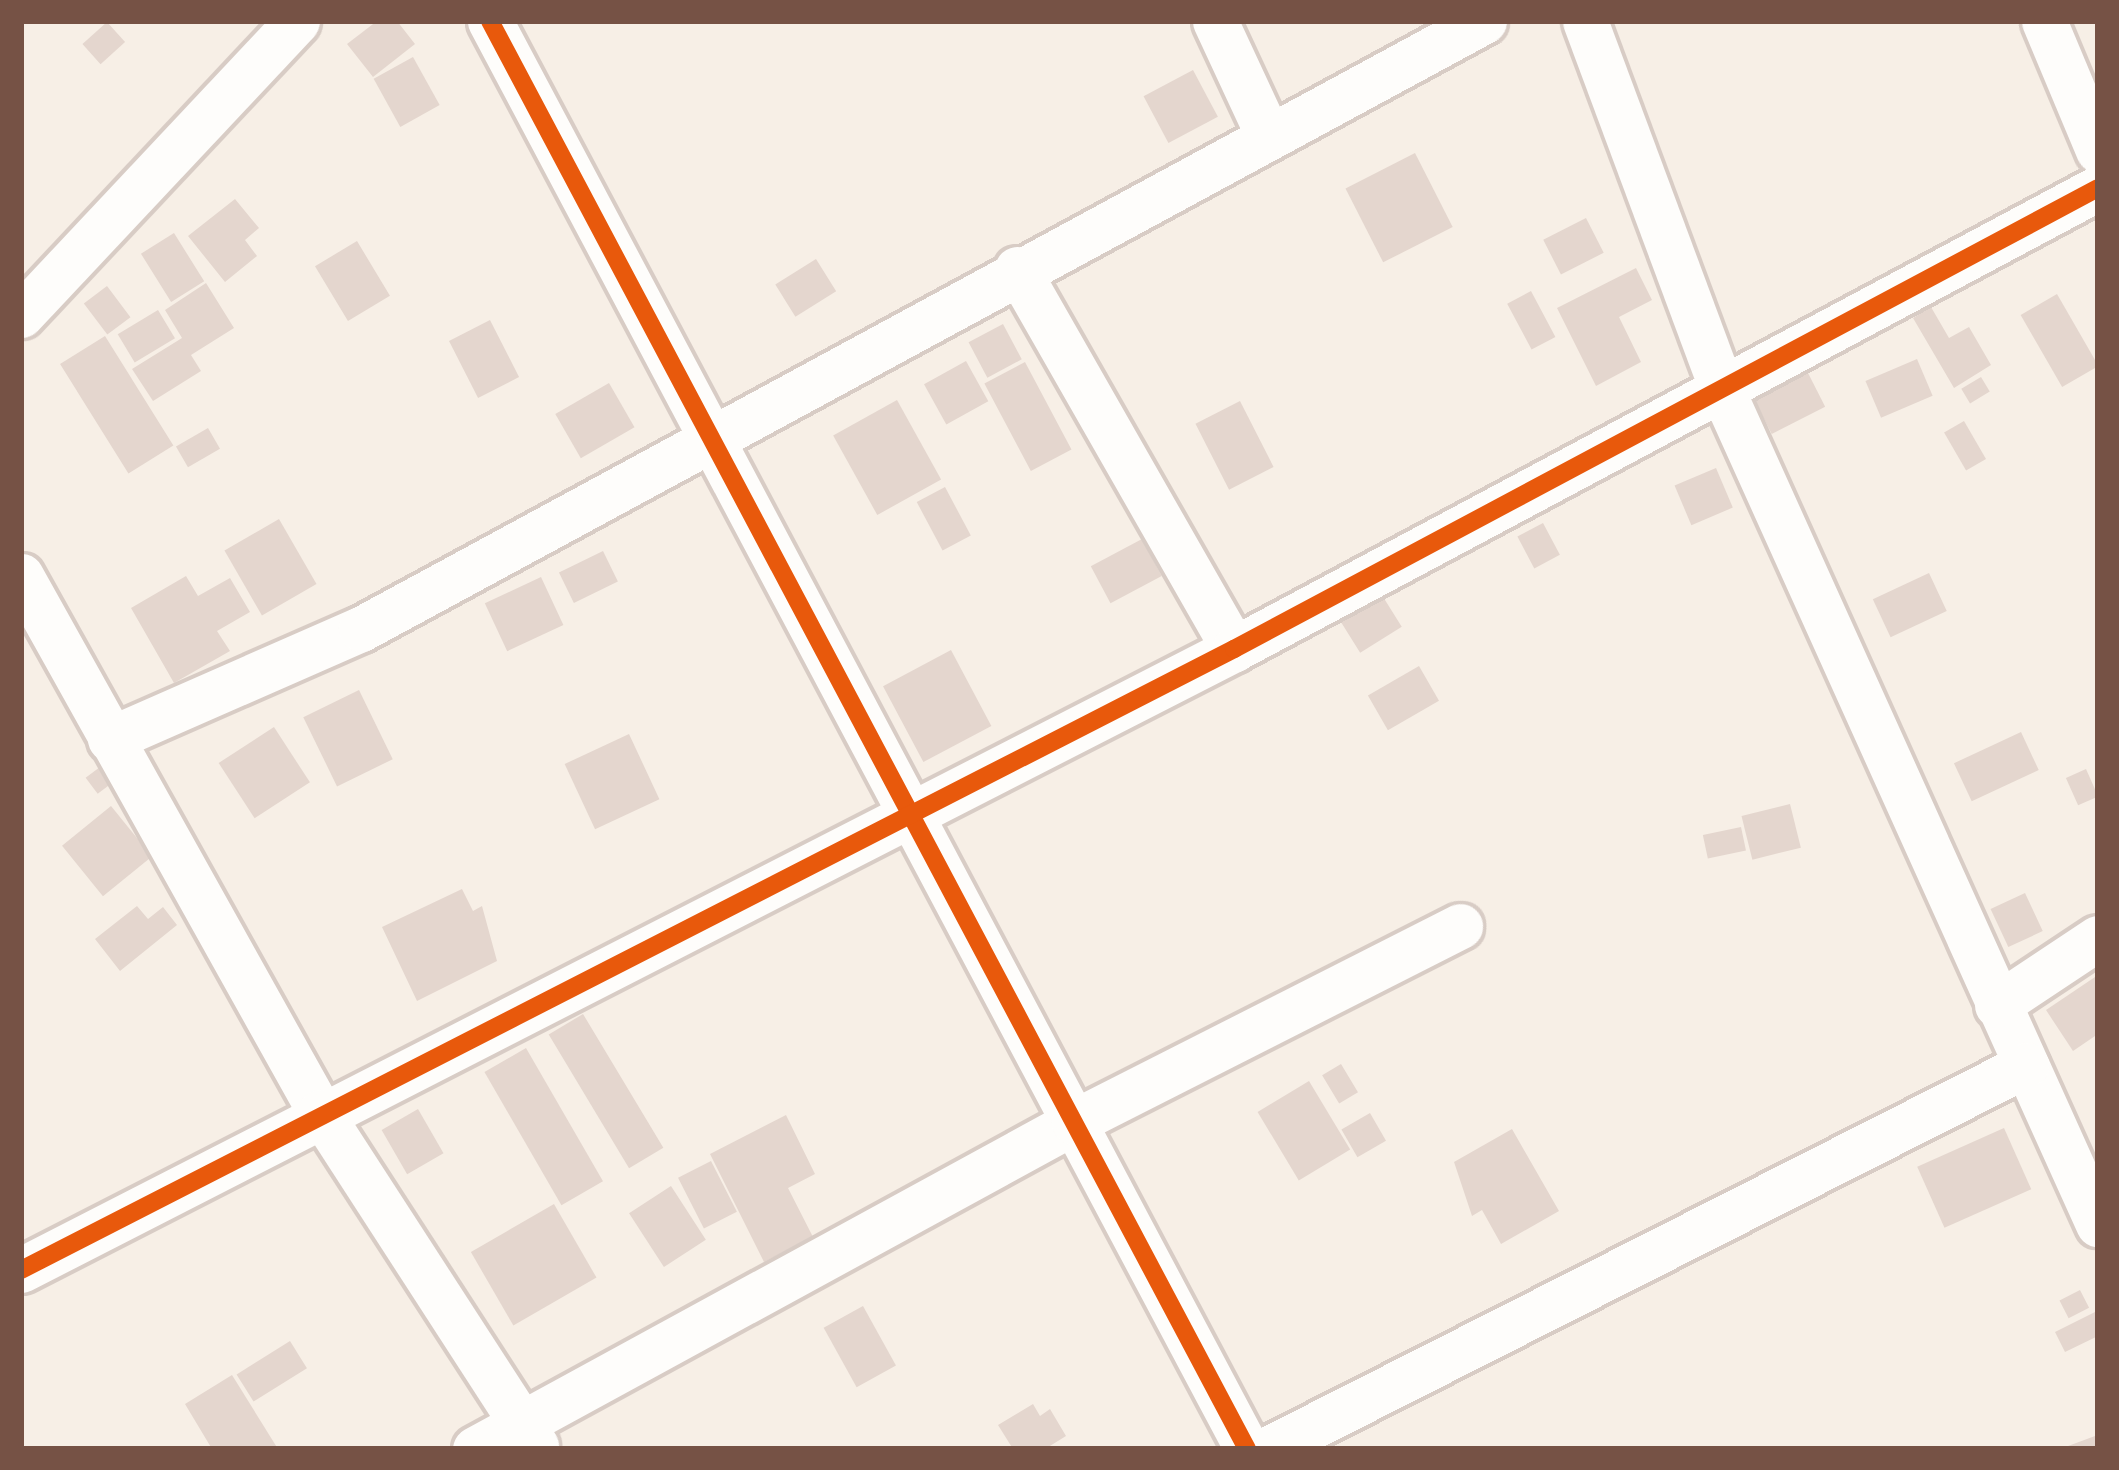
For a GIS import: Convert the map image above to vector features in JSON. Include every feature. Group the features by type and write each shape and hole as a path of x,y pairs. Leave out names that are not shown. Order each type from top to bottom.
{"street":[{"path":"21,315 297,21"},
{"path":"490,21 1247,1449"},
{"path":"1215,21 1267,133"},
{"path":"110,739 361,628 1267,133 1484,21"},
{"path":"1585,21 1723,392 2098,1224"},
{"path":"2044,21 2098,150"},
{"path":"21,1270 320,1112 1234,650 2098,188"},
{"path":"1017,269 1234,650"},
{"path":"21,576 320,1112 529,1436"},
{"path":"475,1449 529,1436 1074,1123 1460,926"},
{"path":"1997,1005 2098,938"},
{"path":"1268,1449 2026,1065"}],"building":[{"path":"377,21 397,21 415,44 373,77 347,44"},
{"path":"107,22 125,42 101,64 82,44"},
{"path":"413,57 440,105 400,127 374,79"},
{"path":"1193,70 1218,117 1168,143 1144,96"},
{"path":"1415,153 1453,227 1383,262 1346,188"},
{"path":"235,199 259,228 245,240 257,256 225,282 188,236"},
{"path":"1586,218 1604,253 1561,275 1543,240"},
{"path":"174,233 204,281 171,302 141,254"},
{"path":"357,241 390,296 348,321 315,266"},
{"path":"816,259 836,291 795,317 775,284"},
{"path":"1636,268 1652,300 1619,317 1641,362 1596,386 1557,308"},
{"path":"206,283 234,328 191,355 201,371 153,401 132,369 182,338 165,310"},
{"path":"107,286 130,317 107,335 84,303"},
{"path":"1531,291 1555,337 1532,350 1507,304"},
{"path":"2057,294 2098,365 2062,387 2021,315"},
{"path":"1931,307 1949,338 1969,327 1991,365 1954,388 1913,318"},
{"path":"158,310 175,338 135,362 118,334"},
{"path":"490,320 519,377 478,398 449,341"},
{"path":"1003,324 1022,359 987,378 969,342"},
{"path":"105,336 173,445 128,473 60,364"},
{"path":"1917,359 1933,396 1881,418 1865,381"},
{"path":"966,361 988,401 946,425 924,384"},
{"path":"1025,362 1071,449 1031,471 984,384"},
{"path":"1807,371 1825,407 1772,434 1754,398"},
{"path":"1981,377 1990,392 1970,403 1961,389"},
{"path":"609,383 634,427 581,458 555,414"},
{"path":"897,400 941,480 877,515 833,435"},
{"path":"1240,401 1274,467 1229,490 1195,424"},
{"path":"1964,421 1986,459 1966,471 1944,432"},
{"path":"208,428 220,449 188,467 176,446"},
{"path":"1716,468 1733,508 1691,525 1675,486"},
{"path":"945,487 971,536 943,551 917,502"},
{"path":"279,519 316,584 262,615 224,550"},
{"path":"1543,523 1560,555 1534,568 1517,537"},
{"path":"1142,539 1162,576 1111,603 1091,566"},
{"path":"603,551 618,582 574,603 559,572"},
{"path":"1929,573 1947,611 1891,637 1873,599"},
{"path":"186,576 198,596 230,578 250,612 217,631 230,651 174,683 131,608"},
{"path":"541,577 563,625 507,651 485,603"},
{"path":"1380,592 1402,627 1360,653 1338,618"},
{"path":"951,650 991,726 923,762 883,686"},
{"path":"1419,666 1439,701 1388,730 1368,696"},
{"path":"359,690 393,759 337,786 303,717"},
{"path":"274,727 310,782 255,818 219,763"},
{"path":"2021,732 2039,770 1972,801 1954,763"},
{"path":"629,734 659,799 595,829 565,764"},
{"path":"104,764 116,780 98,794 86,778"},
{"path":"2086,769 2098,796 2078,805 2066,778"},
{"path":"1790,804 1801,848 1752,860 1741,816"},
{"path":"111,806 152,857 103,896 62,846"},
{"path":"1741,827 1746,850 1708,859 1703,835"},
{"path":"462,889 473,911 482,906 497,961 417,1001 382,927"},
{"path":"2025,893 2043,931 2008,947 1991,909"},
{"path":"137,906 148,919 163,907 177,925 120,971 95,939"},
{"path":"2098,975 2098,1034 2073,1051 2046,1010"},
{"path":"583,1014 663,1148 629,1168 549,1035"},
{"path":"526,1048 603,1181 561,1205 484,1072"},
{"path":"1341,1064 1358,1092 1339,1104 1322,1075"},
{"path":"1309,1081 1350,1150 1299,1180 1258,1112"},
{"path":"418,1109 444,1153 407,1174 382,1130"},
{"path":"1370,1113 1386,1141 1357,1157 1341,1130"},
{"path":"786,1115 815,1174 788,1188 813,1237 764,1262 710,1154"},
{"path":"2004,1128 2031,1189 1944,1228 1917,1167"},
{"path":"1512,1129 1559,1211 1501,1244 1482,1210 1472,1216 1454,1162"},
{"path":"711,1161 737,1212 704,1229 678,1178"},
{"path":"671,1186 706,1240 664,1267 629,1213"},
{"path":"554,1204 596,1278 513,1326 471,1252"},
{"path":"2080,1290 2089,1308 2069,1318 2060,1300"},
{"path":"863,1306 896,1365 857,1387 824,1328"},
{"path":"2095,1312 2098,1336 2065,1352 2055,1332"},
{"path":"290,1341 307,1368 254,1402 237,1374"},
{"path":"232,1375 278,1449 212,1449 185,1404"},
{"path":"1033,1404 1040,1416 1050,1409 1066,1436 1045,1449 1013,1449 998,1425"},
{"path":"2095,1436 2098,1449 2060,1449"}],"cycle path":[{"path":"490,21 1247,1449"},
{"path":"21,1270 1234,649 2098,188"}]}
